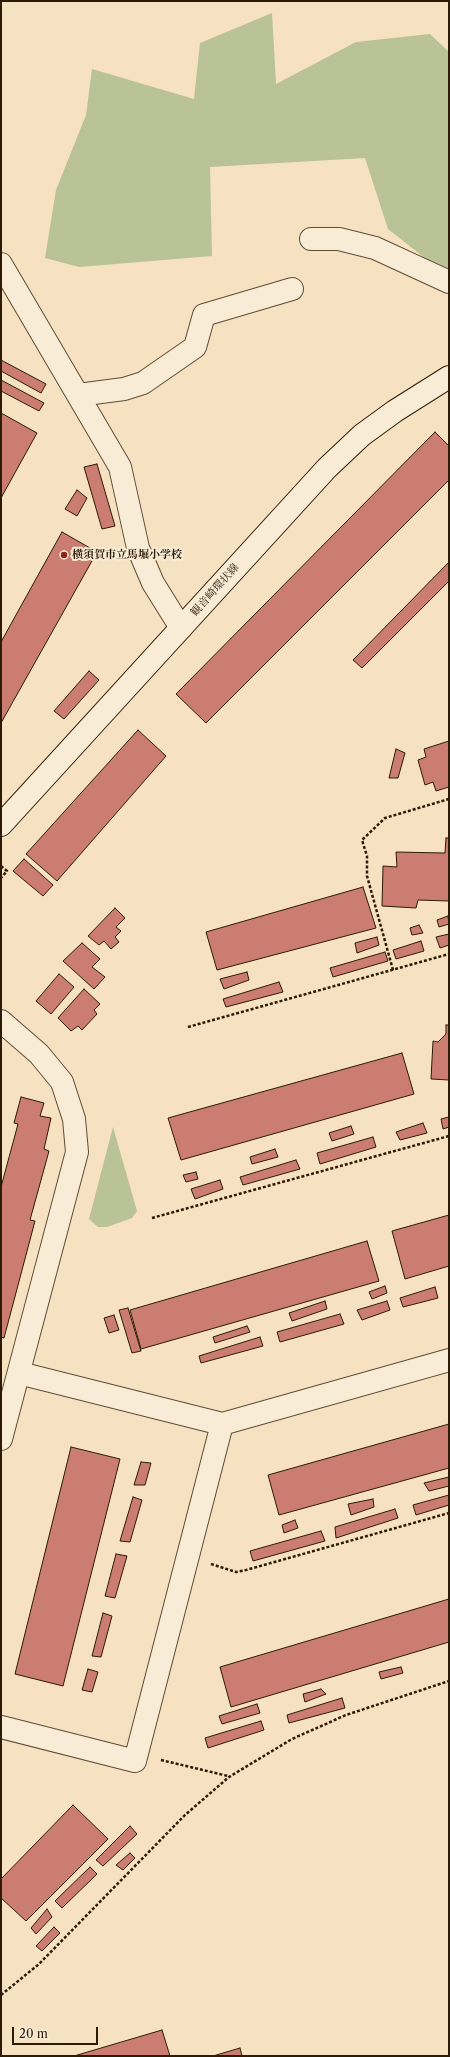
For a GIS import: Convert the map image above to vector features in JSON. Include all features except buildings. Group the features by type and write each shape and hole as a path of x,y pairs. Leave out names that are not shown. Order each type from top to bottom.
{"street":[{"path":"311,239 339,239 375,248 449,282"},
{"path":"1,264 120,467 138,548 153,582 181,628"},
{"path":"78,395 124,389 144,383 195,347 204,315 292,289"},
{"name":"観音崎環状線","path":"1,825 282,515 357,440 395,410 449,377"},
{"path":"1,1021 39,1054 62,1082 74,1119 77,1152 1,1440"},
{"path":"18,1373 222,1424 449,1360"},
{"path":"1,1727 135,1761 222,1424"}],"path":[{"path":"393,970 367,876 367,856 362,840 385,818 449,799"},
{"path":"1,866 7,871 1,878"},
{"path":"188,1027 449,954"},
{"path":"152,1218 449,1136"},
{"path":"189,1554 226,1570 236,1572 449,1513"},
{"path":"1,1996 39,1964 185,1815 229,1776 292,1739 346,1715 449,1681"},
{"path":"135,1761 148,1757 229,1776"}],"green space":[{"path":"272,13 276,84 356,42 430,34 449,52 449,277 388,229 365,158 210,167 212,256 79,267 45,258 56,190 86,115 92,69 194,99 200,43"},
{"path":"113,1127 137,1211 132,1218 107,1227 98,1227 89,1219"}],"place":[{"name":"横須賀市立馬堀小学校","path":"64,555"}]}
